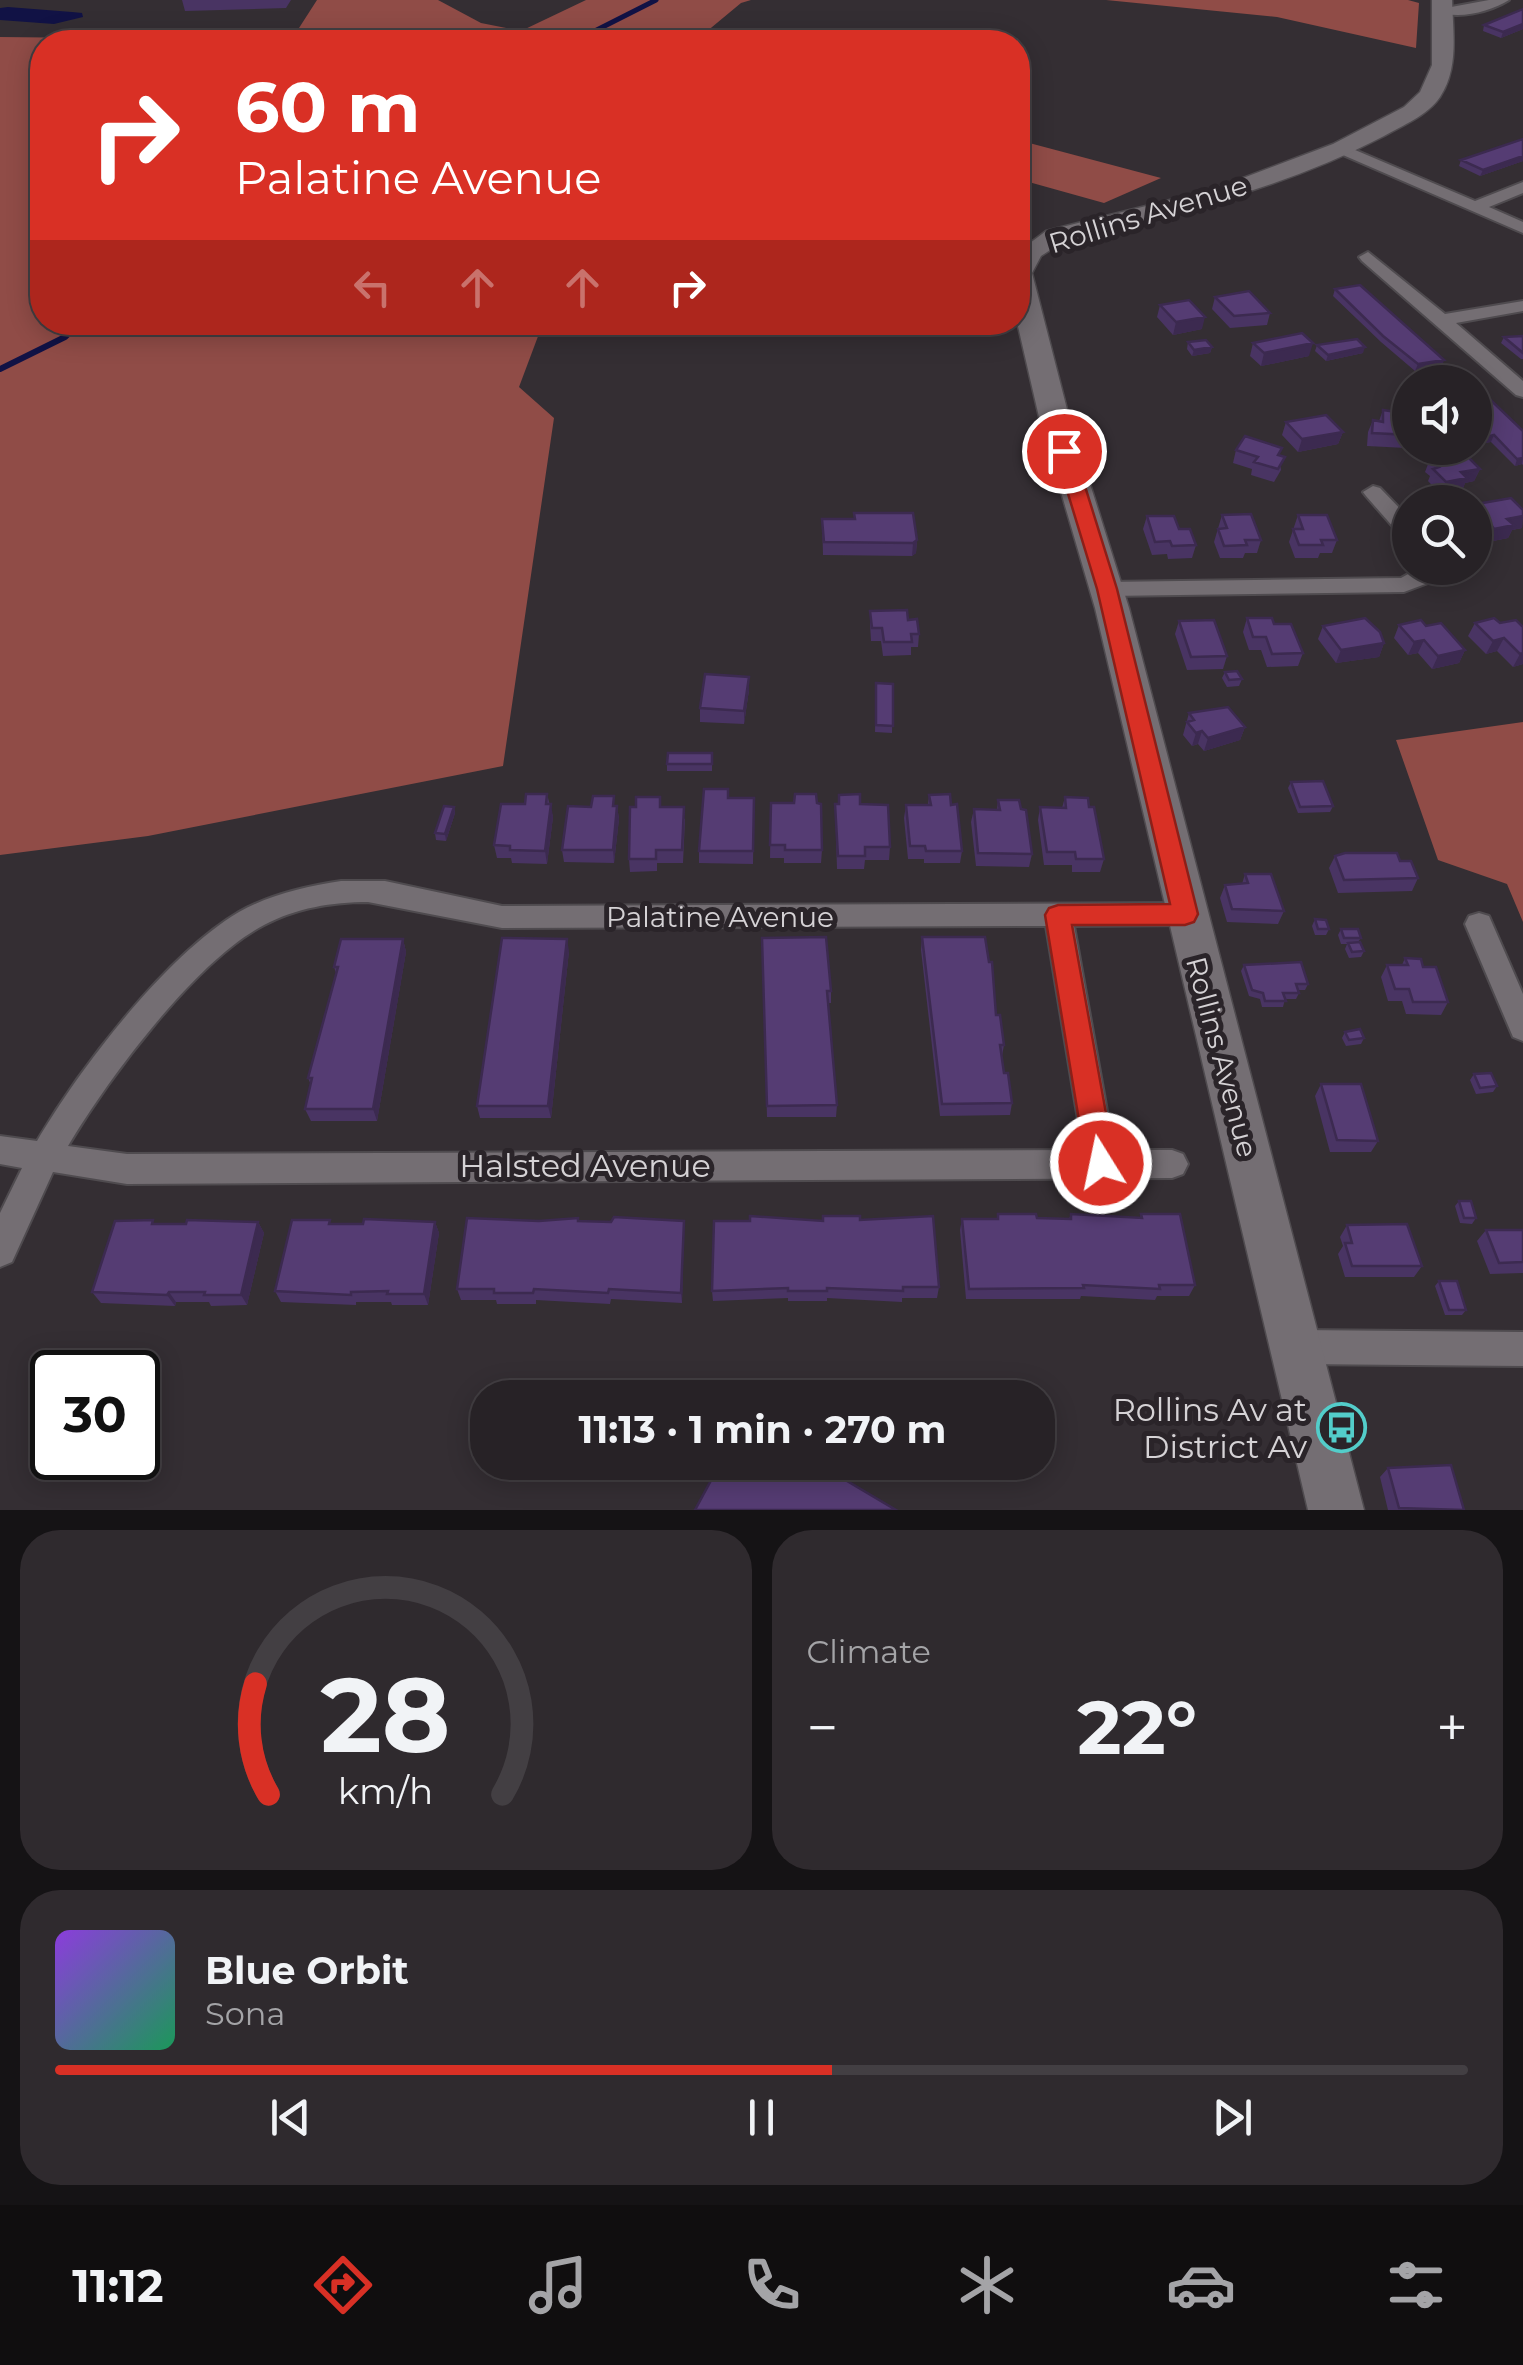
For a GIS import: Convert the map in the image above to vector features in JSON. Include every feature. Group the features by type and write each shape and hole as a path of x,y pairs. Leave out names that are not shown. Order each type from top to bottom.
{"street":[{"path":"1439,3 1472,10 1502,0"},
{"name":"Rollins Avenue","path":"1030,254 1069,231 1223,194 1341,149 1412,112 1430,95 1444,65 1439,3"},
{"path":"1341,149 1523,228"},
{"path":"1475,207 1523,187"},
{"path":"1368,257 1523,391"},
{"path":"1444,320 1523,306"},
{"name":"Rollins Avenue","path":"1030,328 1107,589 1336,1510"},
{"path":"1373,492 1392,513"},
{"path":"1107,589 1404,585"},
{"name":"Palatine Avenue","path":"0,1250 48,1156 103,1064 155,1004 223,938 260,914 328,894 369,890 470,914 502,917 1185,914"},
{"path":"1058,915 1101,1163"},
{"path":"1479,924 1523,1028"},
{"name":"Halsted Avenue","path":"0,1150 126,1169 1172,1164"},
{"path":"1297,1346 1523,1349"}],"shaded area":[{"path":"317,0 438,0 481,23 516,30 298,30"},
{"path":"586,0 751,0 741,3 708,30 523,30"},
{"path":"1106,0 1408,0 1419,3 1416,48 1277,17"},
{"path":"0,8 82,13 83,17 54,24 0,20"},
{"path":"0,37 30,37 30,335 538,335 519,387 554,418 503,766 148,836 0,855"},
{"path":"1030,143 1161,178 1104,203 1030,182"},
{"path":"1523,722 1523,922 1507,884 1438,860 1396,740"}],"building":[{"path":"1523,9 1523,24 1503,32 1484,25"},
{"path":"1523,139 1523,156 1483,170 1461,160"},
{"path":"1360,285 1444,360 1418,364 1335,289"},
{"path":"1249,291 1270,313 1234,316 1215,297"},
{"path":"1189,300 1205,317 1176,322 1160,305"},
{"path":"1302,333 1313,343 1264,353 1253,343"},
{"path":"1523,336 1523,353 1504,337"},
{"path":"1357,339 1365,347 1328,355 1317,345"},
{"path":"1206,340 1212,347 1194,350 1188,342"},
{"path":"1492,401 1523,431 1523,458 1517,459 1494,435"},
{"path":"1383,410 1392,411 1392,434 1372,433 1373,420 1383,422"},
{"path":"1326,415 1343,432 1302,439 1286,422"},
{"path":"1245,436 1282,448 1278,455 1285,457 1278,469 1254,462 1258,457 1236,450"},
{"path":"1437,465 1476,465 1480,469 1461,472 1467,478 1446,482 1433,469 1439,467"},
{"path":"1511,498 1523,510 1523,516 1507,519 1514,525 1494,529 1492,501"},
{"path":"854,513 913,513 917,540 824,542 822,519 855,519"},
{"path":"1251,514 1261,540 1224,546 1218,529 1227,528 1222,515"},
{"path":"1298,515 1327,515 1337,540 1321,540 1323,545 1299,545 1293,529 1303,529"},
{"path":"1147,516 1174,516 1179,529 1190,529 1196,545 1155,542"},
{"path":"907,610 908,620 917,619 919,634 911,634 912,642 884,642 882,628 872,628 870,611"},
{"path":"1247,618 1272,618 1274,624 1291,624 1303,653 1272,654 1266,637 1253,637"},
{"path":"1365,618 1380,632 1384,643 1341,650 1323,626"},
{"path":"1494,618 1500,623 1516,620 1523,627 1523,653 1504,638 1493,641 1475,623"},
{"path":"1214,620 1227,656 1191,657 1179,621"},
{"path":"1421,620 1426,626 1441,623 1465,650 1438,656 1424,640 1414,642 1399,625"},
{"path":"1237,671 1242,679 1229,680 1225,672"},
{"path":"705,674 749,677 744,711 700,708"},
{"path":"876,683 893,684 893,726 876,725"},
{"path":"1228,707 1245,727 1208,738 1202,731 1196,733 1187,722 1194,720 1189,713"},
{"path":"668,753 712,753 712,764 667,764"},
{"path":"1323,781 1333,806 1300,807 1291,782"},
{"path":"704,789 728,789 728,798 754,798 753,851 699,851"},
{"path":"526,794 547,794 546,804 551,804 545,851 510,850 510,846 494,845 501,804 525,804"},
{"path":"795,794 816,794 817,803 821,804 822,850 785,850 785,845 770,845 771,803 794,803"},
{"path":"860,794 860,804 888,805 890,847 865,847 865,856 838,856 835,804 839,804 839,795"},
{"path":"950,794 951,805 957,804 962,851 926,851 925,846 910,846 906,805 931,805 929,795"},
{"path":"593,796 614,796 613,806 617,806 613,850 562,850 568,806 591,807"},
{"path":"636,797 660,797 660,807 684,807 682,850 656,850 656,859 629,859 630,807 636,807"},
{"path":"1065,797 1088,798 1089,807 1094,807 1104,859 1076,859 1075,852 1047,852 1040,807 1066,808"},
{"path":"998,800 1019,800 1021,809 1026,810 1032,854 978,853 974,809 1000,810"},
{"path":"444,806 454,807 445,834 435,833"},
{"path":"1397,853 1400,861 1411,861 1418,878 1344,880 1335,856"},
{"path":"1245,874 1271,874 1284,911 1232,909 1225,885 1248,883"},
{"path":"1315,919 1326,920 1329,929 1318,929"},
{"path":"1341,929 1358,929 1361,938 1344,938"},
{"path":"826,937 837,1105 767,1106 762,938"},
{"path":"922,937 985,937 992,962 996,1015 1000,1015 1004,1073 1008,1073 1012,1103 942,1104"},
{"path":"502,938 567,939 548,1106 477,1106"},
{"path":"341,939 403,939 373,1109 305,1109 312,1078 308,1078 338,967 334,967"},
{"path":"1360,942 1364,951 1352,952 1348,943"},
{"path":"1405,958 1421,959 1423,967 1436,967 1448,1002 1413,1002 1409,989 1395,989 1387,965 1408,965"},
{"path":"1301,962 1308,984 1296,984 1299,993 1283,993 1286,1001 1265,1001 1263,993 1252,990 1244,965"},
{"path":"1360,1029 1364,1038 1349,1040 1345,1032"},
{"path":"1491,1073 1497,1086 1480,1088 1474,1074"},
{"path":"1321,1084 1361,1084 1378,1141 1337,1140"},
{"path":"1459,1201 1471,1201 1476,1218 1464,1218"},
{"path":"998,1214 1071,1219 1071,1214 1142,1218 1141,1214 1180,1214 1195,1285 1159,1285 1160,1289 1083,1285 1084,1288 969,1289 962,1219 998,1219"},
{"path":"750,1216 823,1221 823,1216 860,1216 860,1220 933,1216 939,1287 903,1287 903,1291 712,1291 714,1221 750,1221"},
{"path":"614,1217 684,1221 681,1293 534,1289 533,1293 494,1293 494,1289 457,1289 467,1218 578,1218 611,1222"},
{"path":"364,1219 435,1222 424,1294 275,1291 292,1220 363,1224"},
{"path":"153,1220 152,1224 186,1224 187,1220 258,1222 241,1295 92,1292 115,1221"},
{"path":"1407,1224 1422,1266 1352,1266 1345,1243 1352,1243 1347,1225"},
{"path":"1486,1230 1523,1230 1523,1262 1499,1263"},
{"path":"1439,1281 1457,1281 1466,1310 1449,1310"},
{"path":"1451,1465 1464,1510 1399,1508 1388,1468"},
{"path":"711,1480 845,1480 896,1510 695,1510"}],"waterway":[{"path":"597,30 656,0"},
{"path":"0,369 67,335"}],"place":[{"name":"Rollins Av at District Av","path":"1342,1428"}],"route":[{"path":"1064,451 1107,589 1185,914 1058,915 1101,1163"}]}
